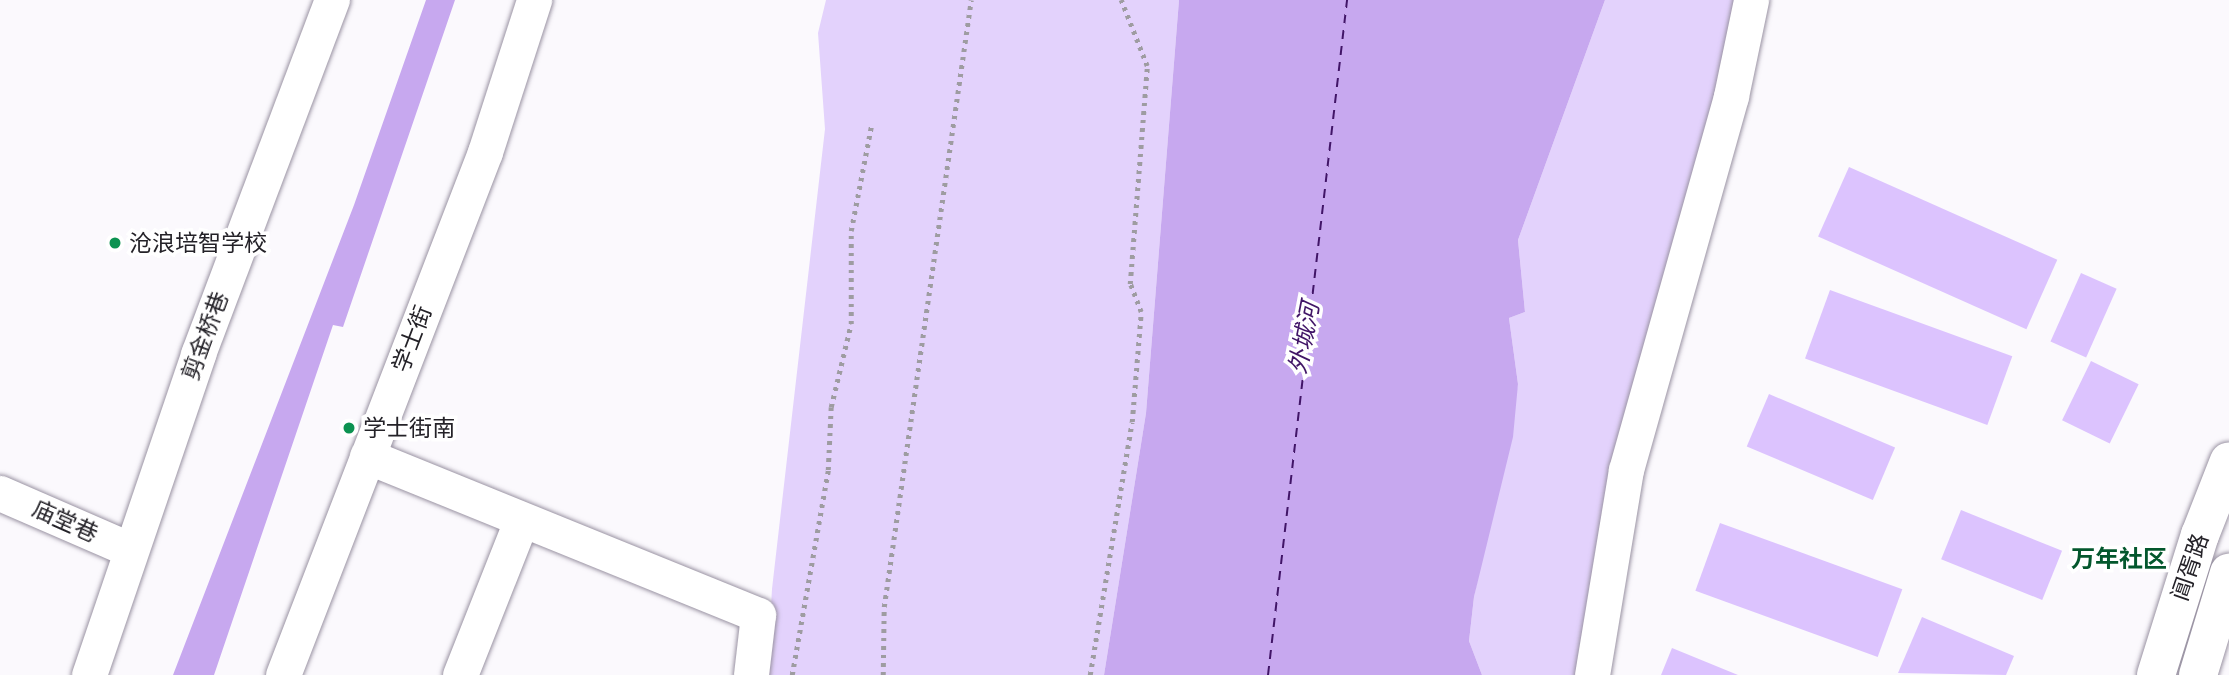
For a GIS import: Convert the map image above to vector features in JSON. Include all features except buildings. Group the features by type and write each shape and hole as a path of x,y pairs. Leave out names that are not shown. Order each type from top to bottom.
{"main road":[{"name":"阊胥路","path":"2157,675 2200,535 2229,461"},
{"name":"阊胥路","path":"2198,675 2229,573"}],"street":[{"name":"剪金桥巷","path":"89,675 130,549 332,0"},
{"name":"学士街","path":"282,675 485,152 534,0"},
{"path":"1592,675 1626,470 1731,96 1751,0"},
{"path":"367,456 758,615 751,675"},
{"name":"庙堂巷","path":"0,493 130,549"},
{"path":"460,675 522,521"}],"path":[{"path":"883,675 884,607 971,0"},
{"path":"1090,675 1129,447 1141,312 1130,284 1147,66 1121,0"},
{"path":"792,675 828,470 831,407 851,324 851,231 871,127"}],"shaded area":[{"path":"826,0 1179,0 1146,413 1104,675 767,675 772,589 825,129 818,33"},
{"path":"1605,0 1743,0 1588,675 1482,675 1469,641 1474,597 1518,384 1509,318 1525,312 1518,240"}],"water":[{"path":"426,0 455,0 343,327 333,325 214,675 173,675 354,205"},
{"name":"外城河","path":"1179,0 1605,0 1518,240 1525,312 1509,318 1518,384 1513,437 1474,597 1469,641 1482,675 1104,675 1146,413"}],"ferry route":[{"path":"1268,675 1347,0"}],"place":[{"name":"沧浪培智学校","path":"115,243"},
{"name":"学士街南","path":"349,428"}],"district":[{"name":"万年社区","path":"2119,559"}]}
